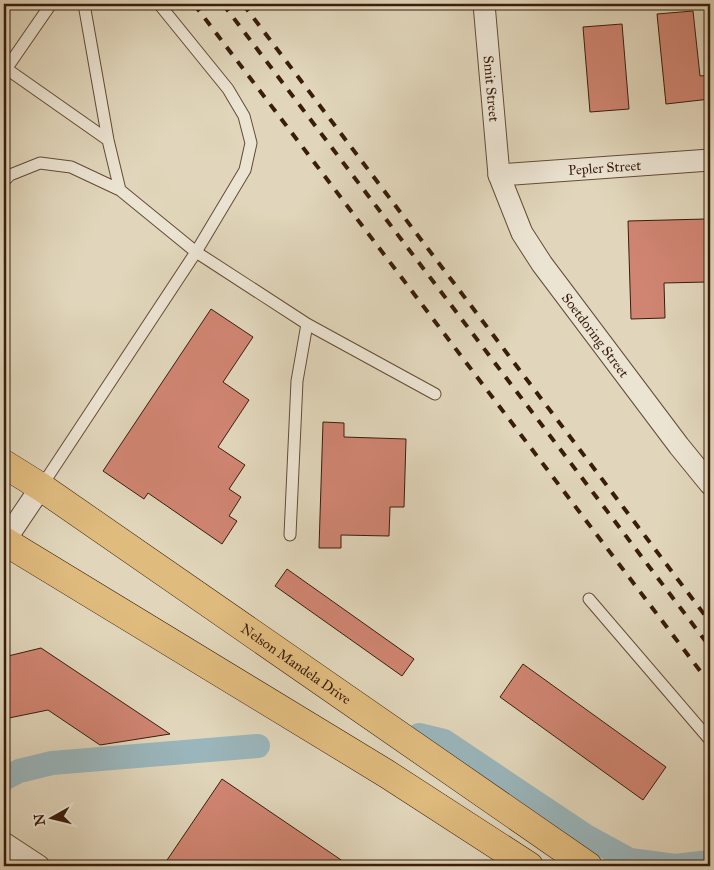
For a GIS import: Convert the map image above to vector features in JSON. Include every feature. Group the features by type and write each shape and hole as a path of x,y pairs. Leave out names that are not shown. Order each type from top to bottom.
{"highway":[{"name":"Nelson Mandela Drive","path":"4,464 42,487 588,866"},
{"path":"4,541 387,774 529,866"}],"street":[{"name":"Smit Street","path":"484,4 499,175"},
{"name":"Pepler Street","path":"499,175 710,160"},
{"name":"Soetdoring Street","path":"499,175 522,233 542,264 678,446 710,484"},
{"path":"4,541 42,487"},
{"path":"4,843 39,866"}],"lane":[{"path":"51,4 5,69 108,140"},
{"path":"84,4 108,140 120,190"},
{"path":"42,487 196,252 246,170 251,144 244,116 228,89 159,4"},
{"path":"4,181 10,174 40,163 71,167 120,190 196,252 307,324 435,394"},
{"path":"290,535 297,381 307,324"},
{"path":"589,599 710,740"}],"building":[{"path":"693,11 700,76 710,75 710,99 666,104 657,14"},
{"path":"622,24 629,109 590,112 583,27"},
{"path":"706,219 707,282 664,283 665,318 631,319 628,221"},
{"path":"211,309 253,337 223,382 249,400 218,447 245,465 229,489 241,497 229,516 237,521 222,544 148,493 144,499 103,471"},
{"path":"323,422 344,423 344,437 406,439 404,507 390,507 389,536 341,535 341,548 319,548"},
{"path":"287,569 414,659 402,676 275,586"},
{"path":"41,648 170,734 100,745 48,710 4,719 4,657"},
{"path":"523,664 666,767 643,800 500,697"},
{"path":"222,779 350,866 163,866"}],"waterway":[{"path":"419,735 444,741 586,836 630,860 675,866 710,862"},
{"path":"4,779 19,771 52,763 258,746"}],"railway":[{"path":"194,4 710,684"},
{"path":"223,4 710,647"},
{"path":"243,4 710,622"}]}
